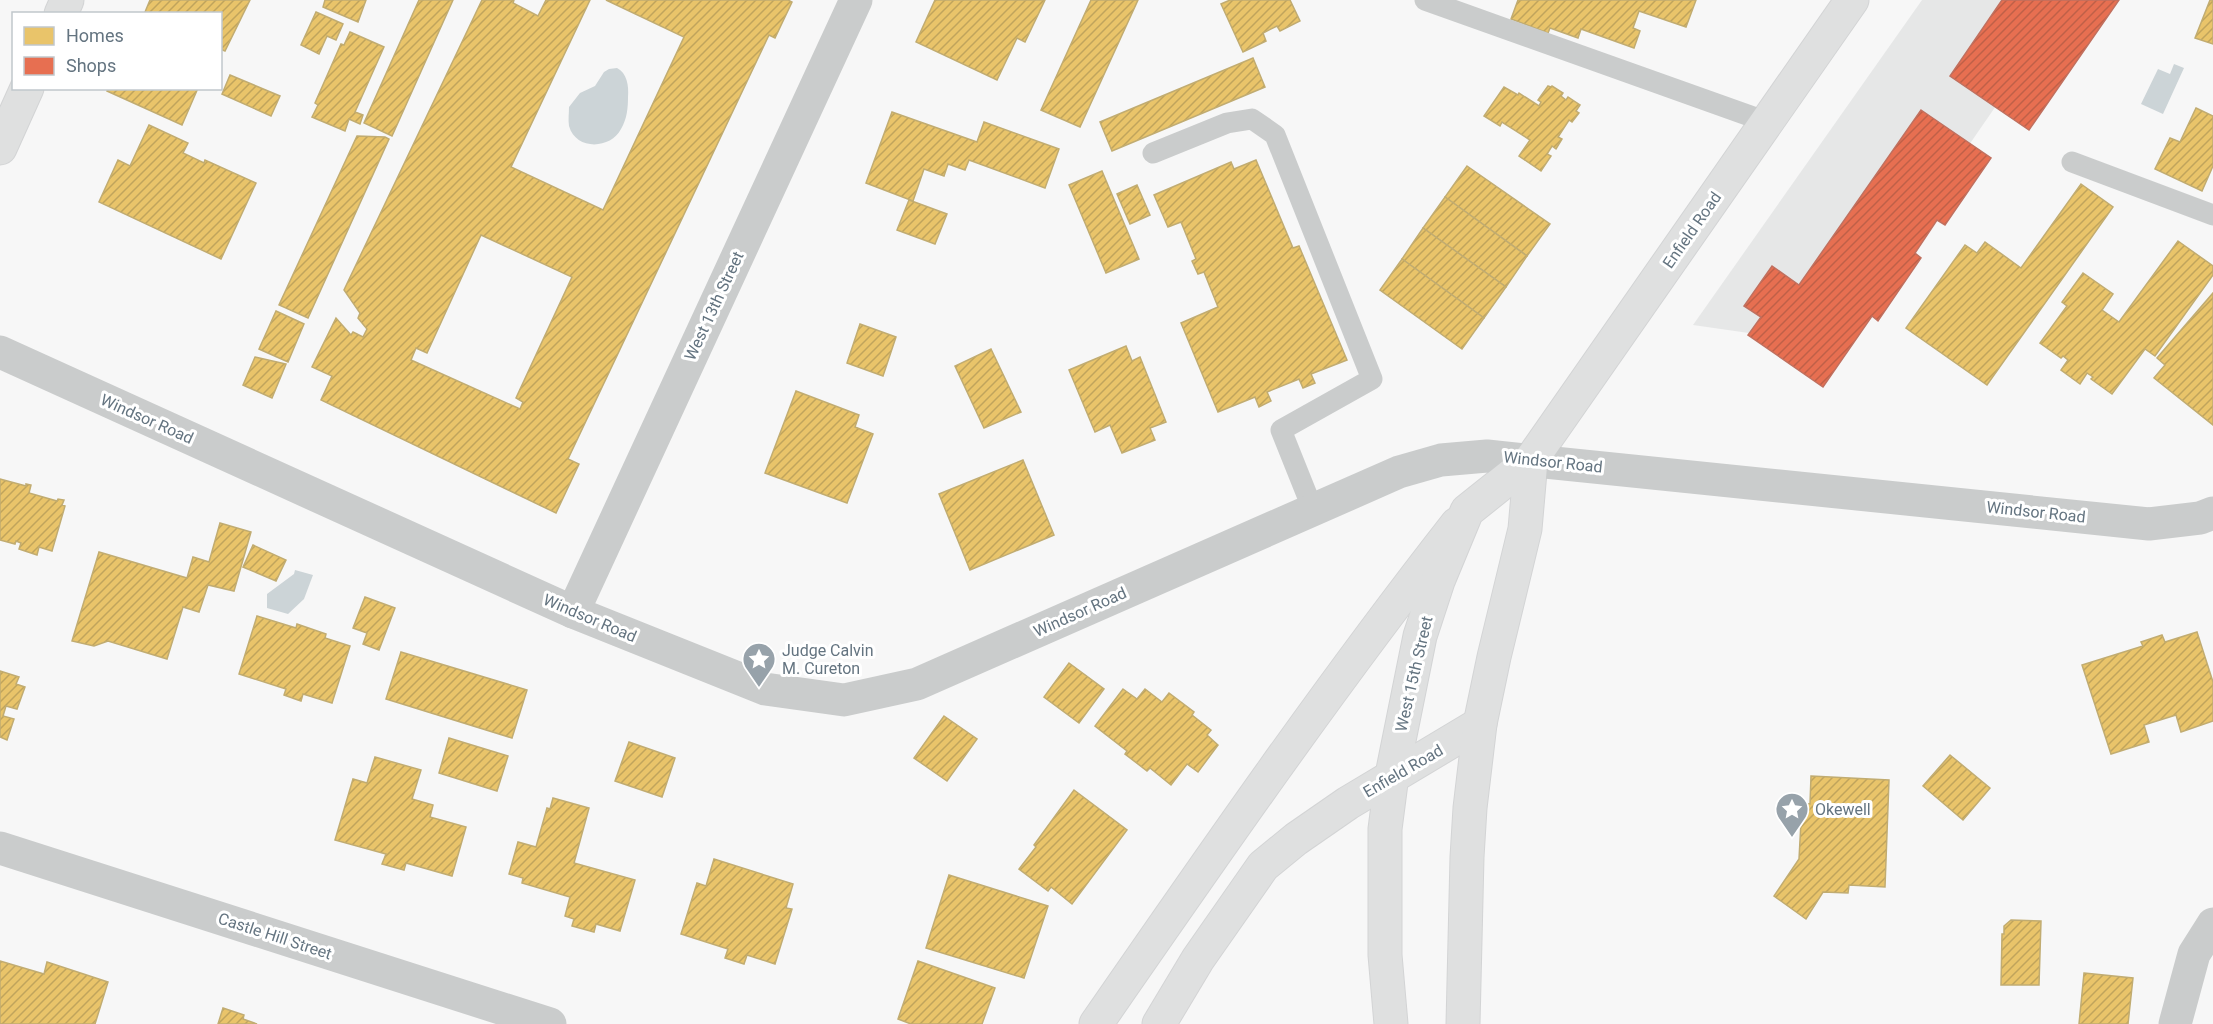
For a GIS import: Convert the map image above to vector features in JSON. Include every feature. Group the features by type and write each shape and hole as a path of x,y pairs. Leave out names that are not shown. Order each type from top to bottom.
{"main road":[{"name":"Enfield Road","path":"1095,1024 1233,826 1372,633 1467,511 1531,460 1852,0"},
{"path":"0,148 26,90"},
{"name":"Enfield Road","path":"1159,1024 1198,959 1263,866 1296,838 1392,775 1480,724 1525,529 1531,460"},
{"name":"West 15th Street","path":"1391,1024 1385,955 1384,887 1385,829 1392,775 1420,636 1438,581 1467,511"},
{"path":"1463,1024 1467,856 1480,724"}],"street":[{"name":"West 13th Street","path":"573,612 856,0"},
{"name":"Windsor Road","path":"0,352 573,612 765,689 844,700 917,684 1399,472 1441,459 1487,456 1531,460 2149,524 2200,518 2213,513"},
{"name":"Castle Hill Street","path":"0,848 550,1024"},
{"path":"2175,1024 2194,954 2213,924"}],"lane":[{"path":"1425,0 1767,122"},
{"path":"1153,153 1227,123 1252,119 1275,135 1372,379 1281,430 1312,510"},
{"path":"2072,162 2213,215"}],"shaded area":[{"path":"1922,0 2069,0 1831,345 1693,325"},
{"path":"2174,64 2184,68 2163,114 2141,104 2158,69 2170,74"},
{"path":"617,68 625,76 628,89 627,113 621,129 616,136 602,143 586,143 579,140 569,126 569,107 580,93 595,86 604,72"},
{"path":"295,570 313,575 304,599 288,614 267,608 267,594 294,574"}],"building: Homes":[{"path":"150,0 250,0 225,51 222,50 222,12 145,12"},
{"path":"325,0 366,0 358,22 323,7"},
{"path":"419,0 453,0 392,136 364,123"},
{"path":"482,0 514,0 513,3 538,16 546,0 590,0 511,167 603,210 684,37 606,0 788,0 792,2 775,38 769,35 568,459 579,464 556,513 321,400 332,376 312,367 336,318 351,335 353,332 363,337 367,329 358,318 360,313 344,290","holes":["481,235 572,277 516,398 523,402 520,409 411,360 416,348 427,353"]},
{"path":"935,0 1045,0 1025,42 1017,38 997,80 916,42"},
{"path":"1091,0 1138,0 1080,127 1041,110"},
{"path":"1230,0 1290,0 1300,21 1280,31 1277,26 1263,33 1266,41 1243,52 1221,4"},
{"path":"1518,0 1696,0 1686,27 1639,11 1633,28 1640,31 1634,48 1581,29 1578,38 1550,28 1548,33 1511,19"},
{"path":"2210,0 2213,0 2213,44 2195,38"},
{"path":"316,12 343,24 336,40 327,36 319,54 301,45"},
{"path":"350,32 384,47 355,112 363,115 360,124 349,119 345,131 312,117 318,105 315,103 341,44 344,45"},
{"path":"1253,58 1265,87 1112,151 1100,122"},
{"path":"230,75 280,96 271,116 222,94"},
{"path":"1548,86 1563,93 1561,96 1566,100 1568,97 1580,105 1576,111 1579,113 1572,122 1569,120 1558,137 1562,139 1556,149 1552,146 1547,154 1551,156 1541,171 1519,156 1530,140 1502,122 1500,126 1484,116 1504,87 1518,95 1519,93 1539,106 1541,102 1538,100"},
{"path":"107,90 197,90 182,125"},
{"path":"2196,108 2213,116 2213,166 2202,191 2155,169 2170,138 2180,142"},
{"path":"892,112 977,142 984,122 1059,149 1045,188 969,160 965,170 948,164 944,176 924,169 913,201 866,183"},
{"path":"149,125 188,143 183,153 204,163 205,160 256,183 221,259 99,202 118,160 130,166"},
{"path":"357,136 389,139 308,318 279,305"},
{"path":"1256,160 1293,248 1299,246 1347,360 1311,374 1315,383 1303,388 1299,379 1267,392 1271,401 1259,407 1255,397 1218,412 1181,323 1218,307 1204,272 1198,274 1192,261 1196,259 1181,222 1168,227 1154,195 1231,162 1234,169"},
{"path":"1467,166 1550,224 1527,256 1445,197"},
{"path":"1102,171 1139,259 1106,273 1069,185"},
{"path":"2081,184 2113,207 1987,385 1906,328 1965,245 1977,253 1985,242 2021,268"},
{"path":"1137,185 1150,215 1130,224 1117,194"},
{"path":"1445,197 1527,256 1506,287 1423,228"},
{"path":"909,200 947,214 935,244 897,230"},
{"path":"1423,228 1506,287 1484,318 1402,259"},
{"path":"2178,241 2213,266 2213,275 2155,356 2145,349 2112,394 2091,379 2093,377 2087,373 2080,384 2061,370 2068,360 2063,356 2061,358 2040,343 2067,306 2062,302 2083,273 2113,294 2102,310 2119,322"},
{"path":"1402,259 1484,318 1462,349 1380,290"},
{"path":"2213,293 2213,425 2154,378 2165,365 2157,358"},
{"path":"276,311 304,324 288,362 259,349"},
{"path":"860,324 896,337 883,376 847,363"},
{"path":"1126,346 1132,361 1140,357 1166,422 1150,428 1155,440 1122,453 1110,425 1095,432 1069,370"},
{"path":"991,349 1021,412 984,428 955,366"},
{"path":"255,357 286,364 272,398 243,385"},
{"path":"796,391 859,415 855,427 873,434 847,503 765,473"},
{"path":"1023,460 1054,535 970,570 939,494"},
{"path":"0,479 26,486 26,484 31,485 29,493 57,501 58,499 64,500 62,505 65,506 52,551 39,547 37,555 19,549 21,543 16,541 15,544 0,540"},
{"path":"220,523 251,532 234,591 208,585 199,612 183,607 167,659 108,641 94,646 72,641 99,552 187,578 193,557 209,562"},
{"path":"253,545 286,560 276,581 243,567"},
{"path":"365,597 395,608 379,650 363,644 367,633 353,628"},
{"path":"257,616 296,628 297,624 326,634 325,638 350,646 332,703 303,694 301,701 284,695 286,689 239,674"},
{"path":"2197,632 2213,682 2213,721 2181,732 2176,715 2144,725 2149,742 2111,754 2082,665 2143,646 2141,642 2162,635 2165,642"},
{"path":"401,652 527,690 512,738 386,699"},
{"path":"1069,663 1104,689 1079,723 1044,697"},
{"path":"0,671 19,677 16,684 25,687 17,709 6,706 3,716 14,719 7,740 0,737"},
{"path":"1123,689 1137,699 1145,689 1162,702 1169,693 1194,712 1192,715 1211,730 1207,735 1218,745 1198,772 1187,764 1171,785 1150,768 1147,771 1125,754 1127,751 1095,726"},
{"path":"944,716 977,739 947,781 914,758"},
{"path":"449,738 508,756 497,791 439,773"},
{"path":"629,742 675,758 662,797 615,781"},
{"path":"1950,755 1990,788 1963,820 1923,786"},
{"path":"375,757 421,770 412,799 433,805 430,817 466,827 452,876 406,863 404,870 382,864 386,854 335,840 353,779 367,783"},
{"path":"1811,776 1889,780 1885,887 1849,885 1848,893 1823,892 1806,919 1774,896 1799,859 1802,803 1810,804"},
{"path":"1074,790 1127,830 1072,904 1051,887 1048,891 1019,869"},
{"path":"553,798 589,808 574,863 635,880 620,931 596,924 594,932 572,926 574,919 565,916 570,897 522,883 523,878 509,874 518,842 536,847 547,808 550,809"},
{"path":"714,859 793,884 786,908 792,909 775,964 747,955 744,964 725,958 728,949 681,934 697,883 706,886"},
{"path":"949,875 1048,906 1024,978 926,948"},
{"path":"2011,920 2041,921 2039,985 2001,985 2002,934 2004,934 2004,926"},
{"path":"0,961 44,974 47,962 108,982 95,1024 0,1024"},
{"path":"918,961 995,988 982,1024 911,1024 898,1019"},
{"path":"2084,973 2133,978 2128,1024 2079,1024"},
{"path":"223,1008 244,1015 243,1019 257,1024 218,1024"}],"building: Shops":[{"path":"2002,0 2119,0 2029,130 1950,76"},
{"path":"1921,110 1991,158 1945,225 1937,220 1915,253 1921,258 1878,321 1872,316 1823,387 1748,335 1761,317 1744,306 1772,266 1799,285"}],"place":[{"name":"Judge Calvin M. Cureton","path":"759,688"},
{"name":"Okewell","path":"1792,838"}]}
